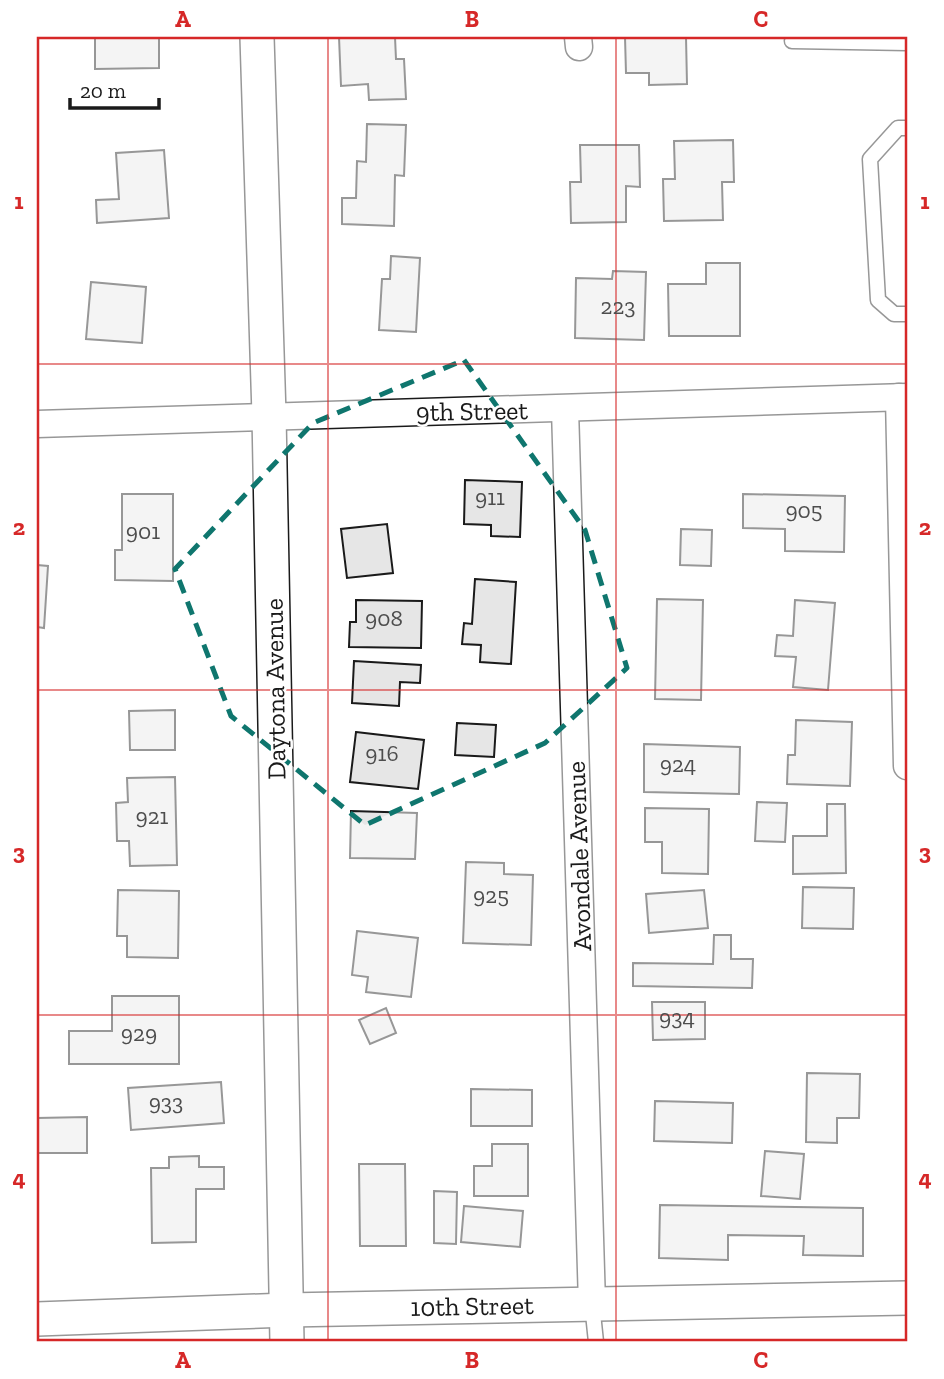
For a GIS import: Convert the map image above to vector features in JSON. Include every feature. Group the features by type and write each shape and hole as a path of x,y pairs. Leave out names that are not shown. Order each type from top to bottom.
{"street":[{"name":"Daytona Avenue","path":"257,37 269,415 287,1326"},
{"name":"9th Street","path":"37,424 903,397"},
{"path":"903,397 907,766"},
{"name":"Avondale Avenue","path":"565,409 592,1304"},
{"name":"10th Street","path":"37,1319 287,1326 592,1304 907,1298"}],"lane":[{"path":"792,41 907,43"},
{"path":"907,128 898,128 870,159 878,300 894,314 907,314"},
{"path":"592,1304 596,1342"}],"highlighted area":[{"path":"464,360 585,530 627,668 545,743 365,825 231,716 175,569 313,423"}],"building":[{"path":"95,37 159,37 159,68 95,69"},
{"path":"339,37 395,37 396,59 404,59 406,99 369,100 368,84 341,86"},
{"path":"625,37 686,37 687,84 649,85 649,73 626,73"},
{"path":"367,124 406,125 404,176 395,175 394,226 342,224 342,198 356,198 357,161 366,162"},
{"path":"733,140 734,182 722,182 723,220 664,221 663,179 675,179 674,141"},
{"path":"580,145 639,145 640,187 626,186 626,222 571,223 570,182 581,182"},
{"path":"164,150 169,218 97,223 96,200 119,199 116,153"},
{"path":"391,256 420,258 416,332 379,330 382,279 390,279"},
{"path":"706,263 740,263 740,336 669,336 668,284 706,284"},
{"path":"613,271 646,272 644,340 575,338 576,278 612,279"},
{"path":"91,282 146,287 142,343 86,339"},
{"path":"465,480 522,482 520,537 491,536 491,525 464,524"},
{"path":"122,494 173,494 173,581 115,580 115,550 122,550"},
{"path":"743,494 845,496 844,552 785,551 785,529 743,528"},
{"path":"387,524 393,573 347,578 341,529"},
{"path":"681,529 712,530 711,566 680,565"},
{"path":"37,565 48,566 44,628 37,627"},
{"path":"475,579 516,582 511,664 480,662 481,645 462,644 464,623 472,624"},
{"path":"657,599 703,600 701,700 655,699"},
{"path":"356,600 422,601 421,648 349,647 350,622 356,622"},
{"path":"795,600 835,603 828,690 793,687 796,657 775,656 777,635 793,636"},
{"path":"354,661 421,665 420,683 400,682 399,706 352,703"},
{"path":"175,710 175,750 130,750 129,711"},
{"path":"796,720 852,722 850,786 787,784 788,755 795,755"},
{"path":"457,723 496,725 494,757 455,755"},
{"path":"356,732 424,740 418,789 350,782"},
{"path":"644,744 740,747 739,794 644,792"},
{"path":"175,777 177,865 130,866 129,841 117,841 116,803 128,802 127,778"},
{"path":"757,802 787,803 785,842 755,841"},
{"path":"827,804 845,804 846,873 793,874 793,836 827,836"},
{"path":"645,808 709,809 708,874 662,873 662,842 645,842"},
{"path":"351,811 417,813 415,859 350,858"},
{"path":"466,862 504,863 504,874 533,875 531,945 463,943"},
{"path":"803,887 854,888 853,929 802,928"},
{"path":"118,890 179,891 178,958 127,957 127,936 117,936"},
{"path":"704,890 708,928 649,933 646,894"},
{"path":"357,931 418,938 411,997 366,992 368,977 352,975"},
{"path":"714,935 731,935 731,959 753,959 752,988 633,986 633,963 713,964"},
{"path":"112,996 179,996 179,1064 69,1064 69,1031 112,1031"},
{"path":"652,1002 705,1002 705,1039 653,1040"},
{"path":"386,1008 396,1033 370,1044 359,1020"},
{"path":"807,1073 860,1074 859,1118 837,1118 837,1143 806,1142"},
{"path":"221,1082 224,1123 131,1130 128,1088"},
{"path":"471,1089 532,1090 532,1126 471,1126"},
{"path":"655,1101 733,1103 732,1143 654,1141"},
{"path":"87,1117 87,1153 37,1153 37,1118"},
{"path":"492,1144 528,1144 528,1196 474,1196 474,1166 492,1166"},
{"path":"765,1151 804,1154 800,1199 761,1196"},
{"path":"199,1156 199,1167 224,1167 224,1189 196,1189 196,1242 152,1243 151,1168 169,1168 169,1157"},
{"path":"359,1164 405,1164 406,1246 360,1246"},
{"path":"434,1191 457,1192 456,1244 434,1243"},
{"path":"660,1205 863,1208 863,1256 803,1255 804,1236 728,1235 728,1260 659,1258"},
{"path":"464,1206 523,1211 520,1247 461,1242"}]}
